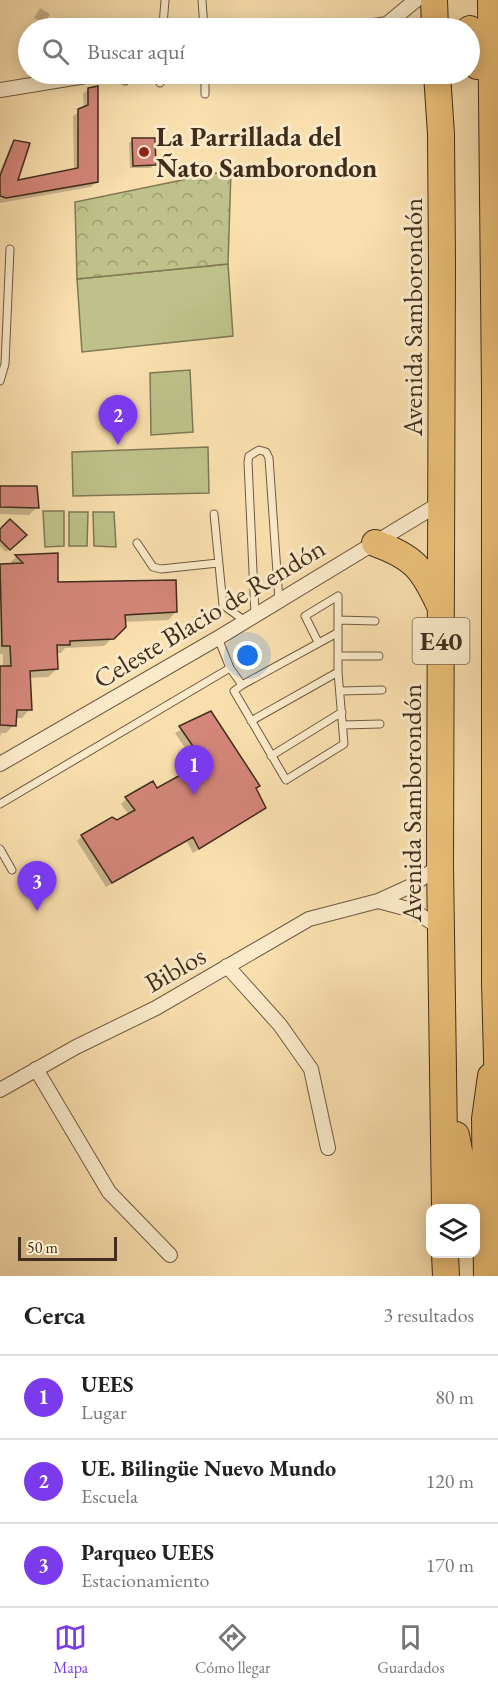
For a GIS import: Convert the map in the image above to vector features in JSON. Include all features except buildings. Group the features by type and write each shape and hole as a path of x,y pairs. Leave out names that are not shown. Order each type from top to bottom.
{"highway":[{"path":"434,0 435,18"},
{"name":"E40","path":"491,0 495,104 496,1032 498,1096"},
{"name":"Avenida Samborondón","path":"438,84 441,134 440,865 445,1204"},
{"path":"441,134 452,101 452,84"},
{"path":"477,84 478,201 494,315"},
{"path":"375,543 402,553 420,569 441,608"},
{"path":"487,1276 485,1119 496,1032"},
{"path":"443,1055 463,1172 463,1204"},
{"path":"445,1258 446,1276"},
{"path":"463,1258 463,1276"}],"street":[{"path":"400,18 416,0"},
{"path":"0,90 37,84"},
{"name":"Celeste Blacio de Rendón","path":"0,764 218,638 442,502"},
{"name":"Biblos","path":"0,1090 36,1069 156,1008 309,919 378,901 413,885 440,865"},
{"name":"Biblos","path":"378,901 412,910 441,928"},
{"path":"227,966 280,1025 311,1069 328,1148"},
{"path":"36,1069 109,1192 170,1255"}],"lane":[{"path":"164,18 165,0"},
{"path":"202,0 203,18"},
{"path":"205,84 205,94"},
{"path":"0,381 4,364 10,249"},
{"path":"214,514 223,605 250,618 248,462 249,456 259,450 266,452 269,458 279,601"},
{"path":"137,543 153,567 161,569 218,563"},
{"path":"318,642 305,616 338,596 338,672 344,744 286,780 234,691 337,633"},
{"path":"338,620 375,621"},
{"path":"218,638 230,668 242,686"},
{"path":"338,656 379,656"},
{"path":"0,804 230,668"},
{"path":"251,721 338,672"},
{"path":"340,690 382,690"},
{"path":"271,756 342,712"},
{"path":"343,725 380,724"},
{"path":"0,849 12,870"}],"green space":[{"path":"231,170 228,264 77,279 75,202"},
{"path":"228,264 233,336 82,352 77,279"},
{"path":"190,370 193,432 151,435 150,373"},
{"path":"208,447 209,493 73,496 72,452"},
{"path":"43,511 64,511 64,546 45,547"},
{"path":"69,512 88,512 87,546 69,546"},
{"path":"93,512 114,512 116,547 94,546"}],"place":[{"name":"La Parrillada del Ñato Samborondon","path":"144,152"},
{"name":"UE. Bilingüe Nuevo Mundo","path":"118,445"},
{"name":"UEES","path":"194,795"},
{"name":"Parqueo UEES","path":"37,911"}]}
